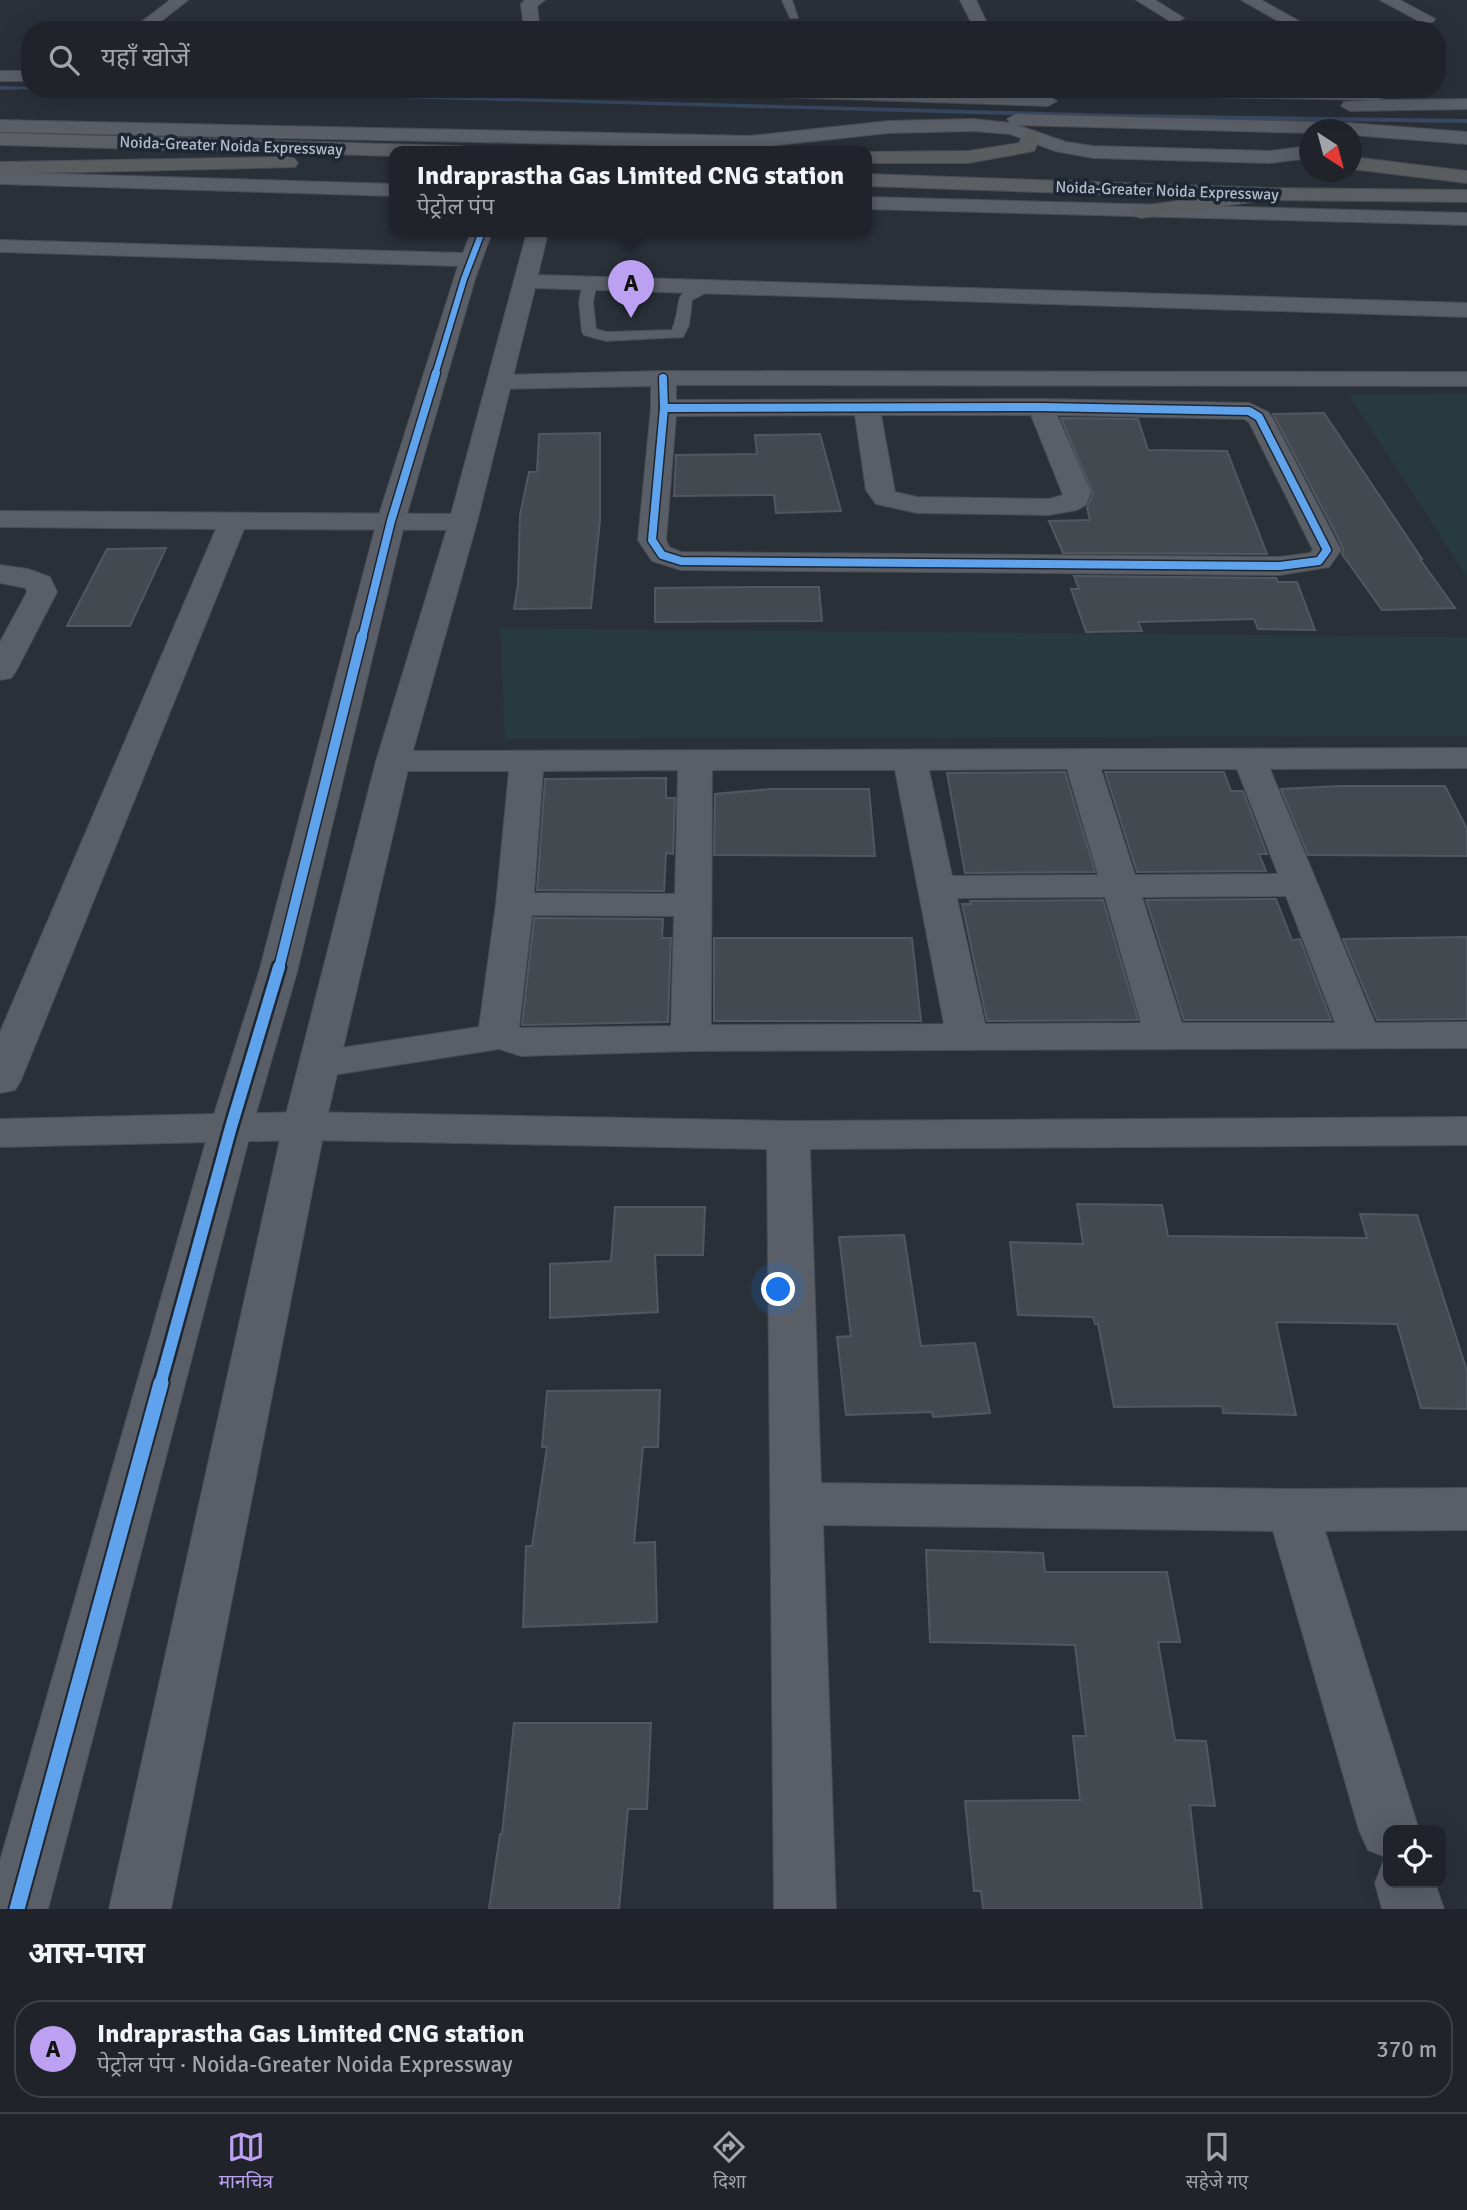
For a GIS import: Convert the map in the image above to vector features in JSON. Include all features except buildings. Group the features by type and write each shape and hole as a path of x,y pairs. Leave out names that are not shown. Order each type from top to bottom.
{"highway":[{"path":"872,157 959,157 1012,151 1027,147 1032,136"},
{"name":"Noida-Greater Noida Expressway","path":"0,139 389,150"},
{"name":"Noida-Greater Noida Expressway","path":"0,158 389,166"},
{"path":"0,168 288,163"},
{"name":"Noida-Greater Noida Expressway","path":"872,164 1467,177"},
{"path":"1362,164 1467,177"},
{"name":"Noida-Greater Noida Expressway","path":"872,180 1270,194 1467,197"},
{"path":"1141,212 1270,194"}],"street":[{"path":"151,21 180,0"},
{"path":"531,21 529,4 537,0"},
{"path":"968,0 978,21"},
{"path":"1144,0 1176,18"},
{"path":"1249,0 1290,21"},
{"path":"1388,0 1427,19"},
{"path":"0,65 21,65"},
{"path":"0,76 21,76"},
{"path":"1446,93 1467,93"},
{"path":"985,98 1331,107 1467,104"},
{"path":"1032,136 1040,129 1062,120"},
{"path":"640,138 753,136 900,121 1062,120 1286,127 1467,140"},
{"path":"0,126 751,142 853,130 930,125 999,127 1062,147 1093,152 1270,157 1299,153"},
{"path":"1286,127 1299,130"},
{"path":"1362,138 1467,140"},
{"path":"0,178 389,190"},
{"path":"872,204 1467,219"},
{"path":"17,1909 231,1128 278,972 391,521 480,237"},
{"path":"140,1909 304,1126 393,761 463,522 537,237"},
{"path":"0,246 468,270"},
{"path":"0,265 468,270"},
{"path":"529,272 590,283 1467,310"},
{"path":"529,272 1467,292"},
{"path":"501,382 663,378 1467,379"},
{"path":"663,378 664,408 652,540 656,551 664,558 681,561 1280,566 1319,561 1327,550 1259,416 1249,411 1041,407 664,408"},
{"path":"929,379 933,407"},
{"path":"986,379 991,407"},
{"path":"867,408 880,490 886,498 917,505 1049,507 1068,504 1076,499 1077,492 1041,407"},
{"path":"0,519 463,522"},
{"path":"0,1080 234,520"},
{"path":"0,575 28,578 40,583 42,592 0,671"},
{"path":"393,761 1467,758"},
{"path":"1250,760 1360,1034"},
{"path":"502,1036 499,1028 515,904 527,761"},
{"path":"691,1038 695,761"},
{"path":"910,761 967,1037"},
{"path":"1082,761 1164,1035"},
{"path":"936,887 1302,885"},
{"path":"515,904 692,905"},
{"path":"320,1065 502,1036 521,1043 691,1038 1467,1035"},
{"path":"0,1133 304,1126 788,1135 1467,1131"},
{"path":"788,1135 805,1909"},
{"path":"796,1504 1293,1510 1467,1509"},
{"path":"1293,1510 1388,1825"},
{"path":"1407,1888 1413,1909"}],"lane":[{"path":"787,0 794,16"},
{"path":"590,283 586,302 589,332 606,337 678,334 685,298 692,290 710,287"}],"green space":[{"path":"1467,394 1467,577 1349,395"},
{"path":"500,628 1467,637 1467,736 505,739"}],"waterway":[{"path":"0,88 21,89"},
{"path":"458,98 1119,116 1467,121"}],"cycle path":[{"path":"17,1909 231,1127 278,972 391,521 464,279 480,237"},
{"path":"663,378 664,408 652,540 659,553 670,559 1280,566 1319,561 1327,550 1259,417 1249,411 1041,407 664,408"}],"place":[{"name":"Indraprastha Gas Limited CNG station","path":"631,318"}]}
